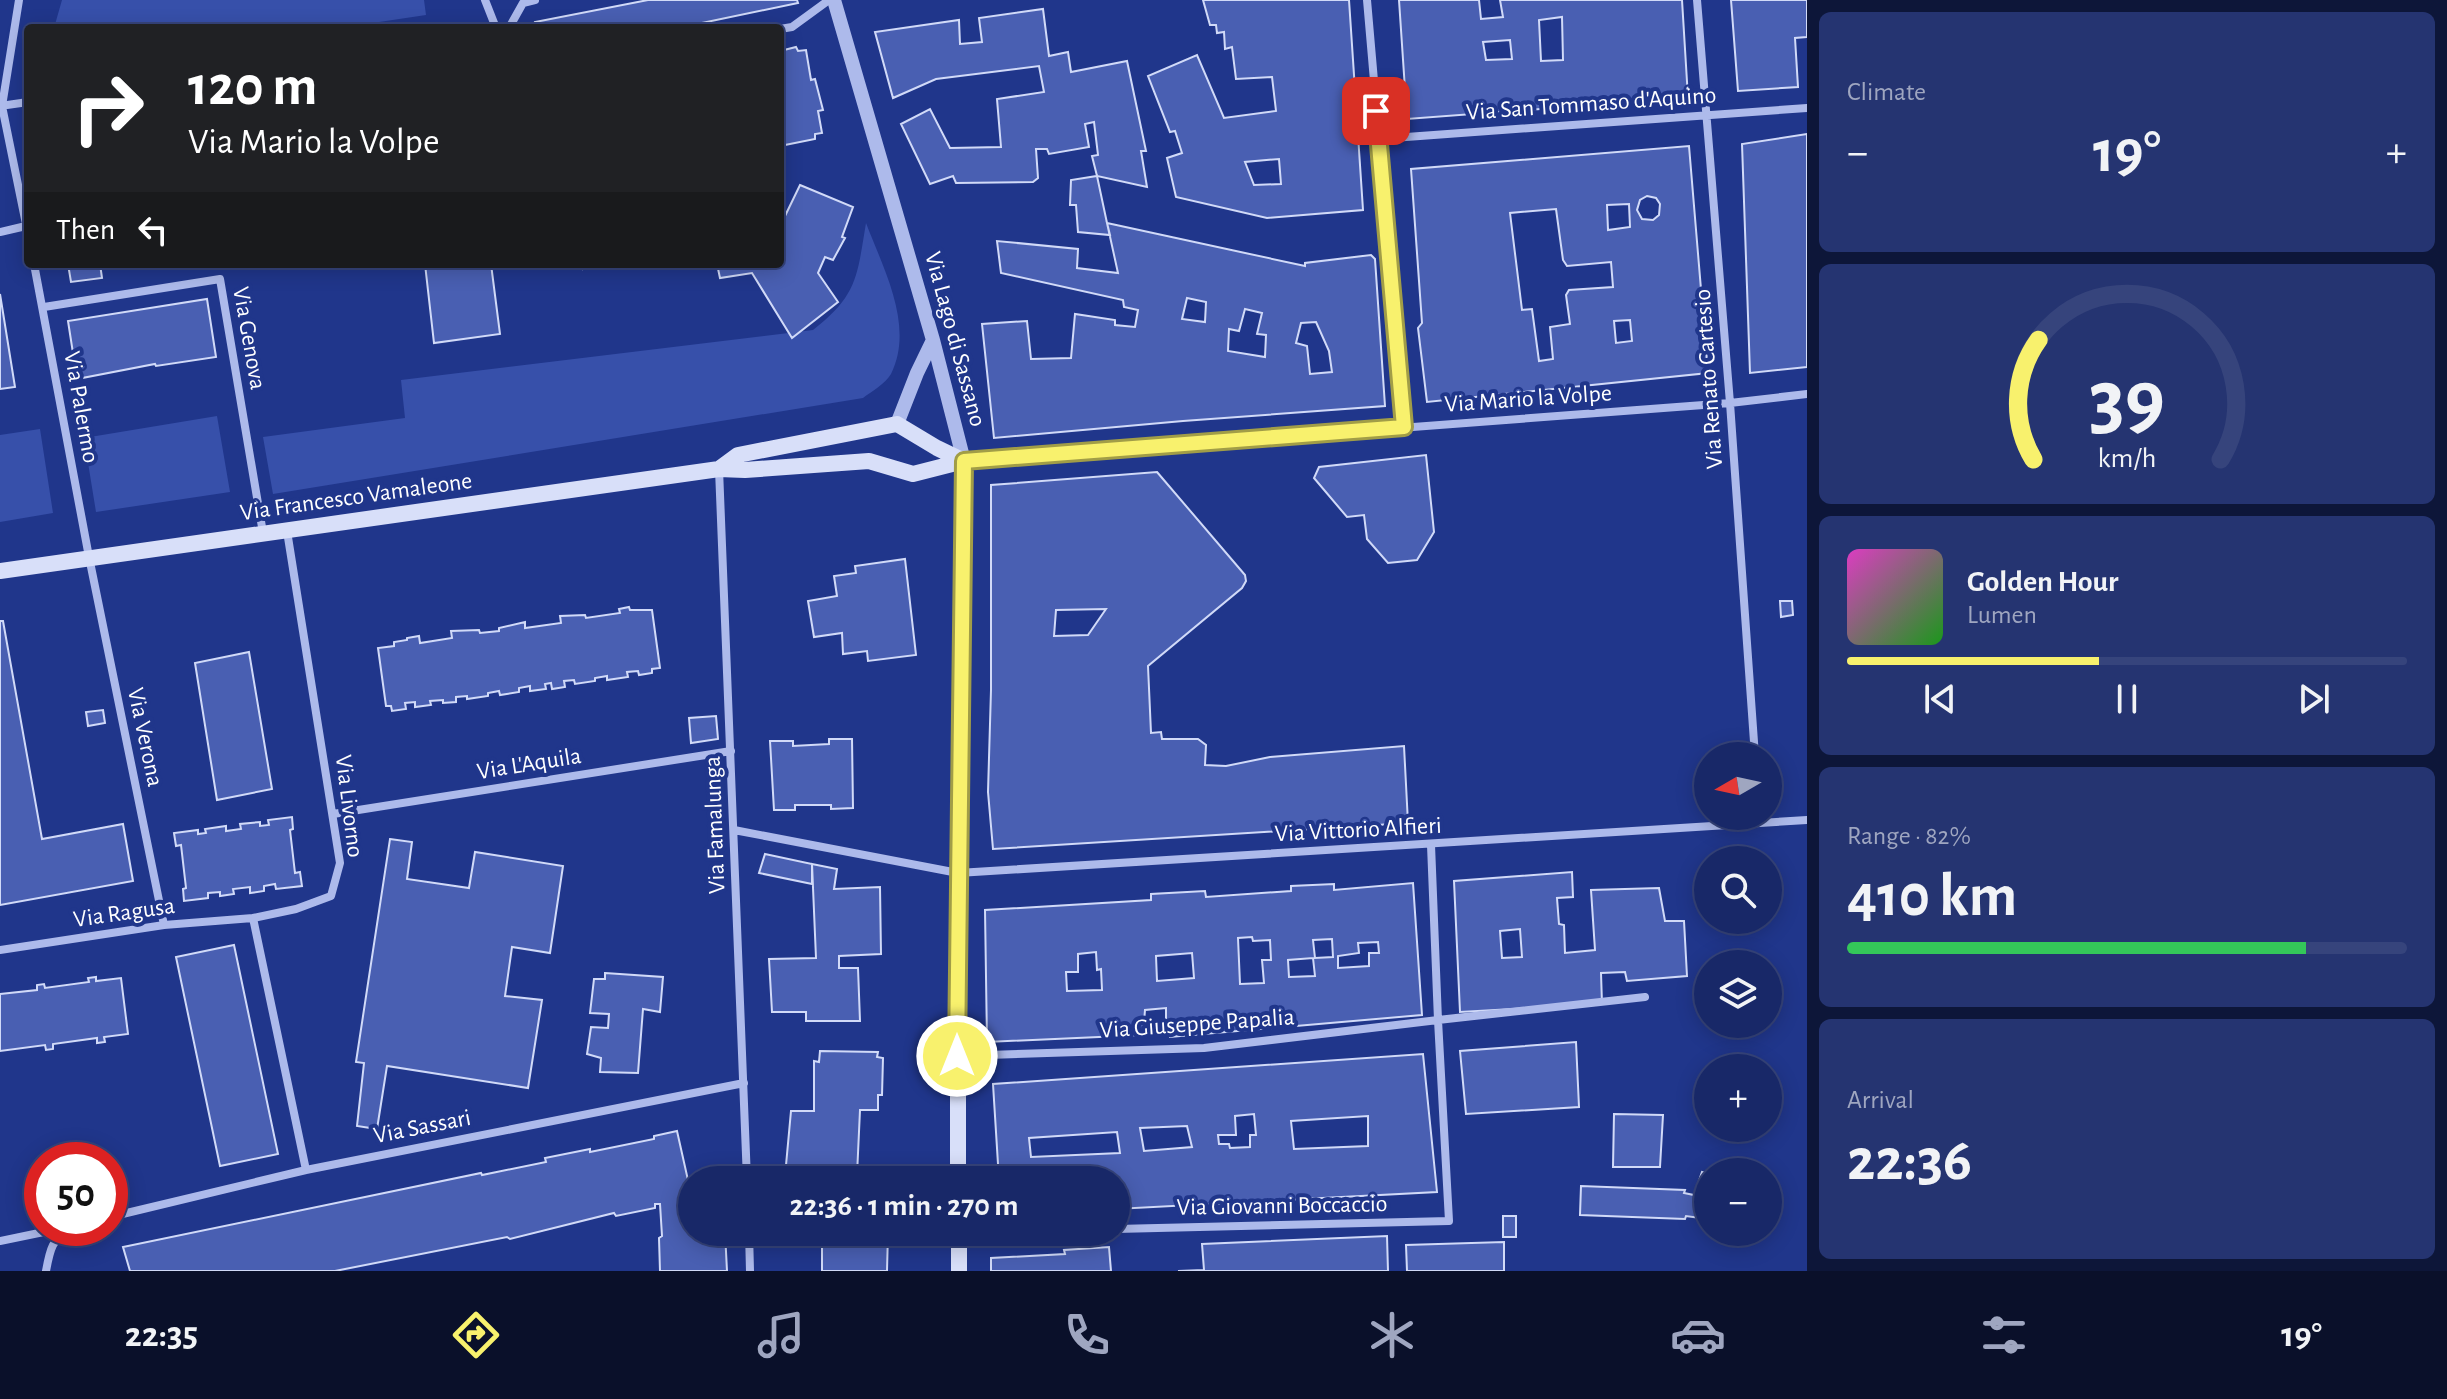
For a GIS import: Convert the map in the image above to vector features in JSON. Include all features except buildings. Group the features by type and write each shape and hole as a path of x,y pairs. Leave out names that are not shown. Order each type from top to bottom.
{"main road":[{"path":"719,469 738,455 897,424 964,461"},
{"path":"719,469 869,461 913,474 964,461"},
{"name":"Via Lago di Sassano","path":"958,1166 958,873 964,461"},
{"name":"Via Francesco Vamaleone","path":"0,571 719,469"},
{"path":"959,1246 959,1271"}],"street":[{"path":"19,0 1,106 24,216"},
{"path":"485,0 494,24"},
{"path":"511,24 523,3 535,0"},
{"path":"784,28 792,27 832,0"},
{"name":"Via Lago di Sassano","path":"832,0 933,340 964,461"},
{"path":"1367,0 1404,427"},
{"name":"Via Renato Cartesio","path":"1697,0 1754,742"},
{"path":"1,106 24,103"},
{"name":"Via San Tommaso d'Aquino","path":"1379,139 1807,108"},
{"path":"0,232 24,230"},
{"name":"Via Palermo","path":"35,268 89,557"},
{"name":"Via Genova","path":"44,307 220,279 263,533"},
{"path":"897,424 933,340"},
{"name":"Via Mario la Volpe","path":"964,461 1730,403 1807,394"},
{"name":"Via Famalunga","path":"719,469 747,1166"},
{"name":"Via Livorno","path":"253,918 296,909 331,896 340,863 286,530"},
{"name":"Via Verona","path":"89,557 164,925"},
{"name":"Via L'Aquila","path":"333,814 731,751"},
{"name":"Via Vittorio Alfieri","path":"1782,820 1807,820"},
{"name":"Via Vittorio Alfieri","path":"734,830 958,873 1431,845 1694,825"},
{"path":"1431,845 1438,1020"},
{"path":"253,918 306,1170"},
{"name":"Via Ragusa","path":"0,950 164,925 253,918"},
{"name":"Via Giuseppe Papalia","path":"957,1056 1204,1048 1645,997"},
{"name":"Via Giovanni Boccaccio","path":"1130,1229 1449,1221 1438,1020"},
{"name":"Via Sassari","path":"128,1213 306,1170 744,1083"},
{"path":"0,1241 24,1236"},
{"path":"46,1271 53,1246"},
{"path":"749,1246 750,1271"}],"shaded area":[{"path":"62,0 424,0 426,15 366,24 55,24"},
{"path":"866,223 894,297 900,336 898,356 891,374 863,398 273,494 263,437 405,418 401,380 813,330 839,306 853,283"},
{"path":"217,416 230,492 96,512 84,438"},
{"path":"40,429 53,513 0,522 0,435"}],"route":[{"path":"957,1056 964,461 1404,427 1376,111"}]}
